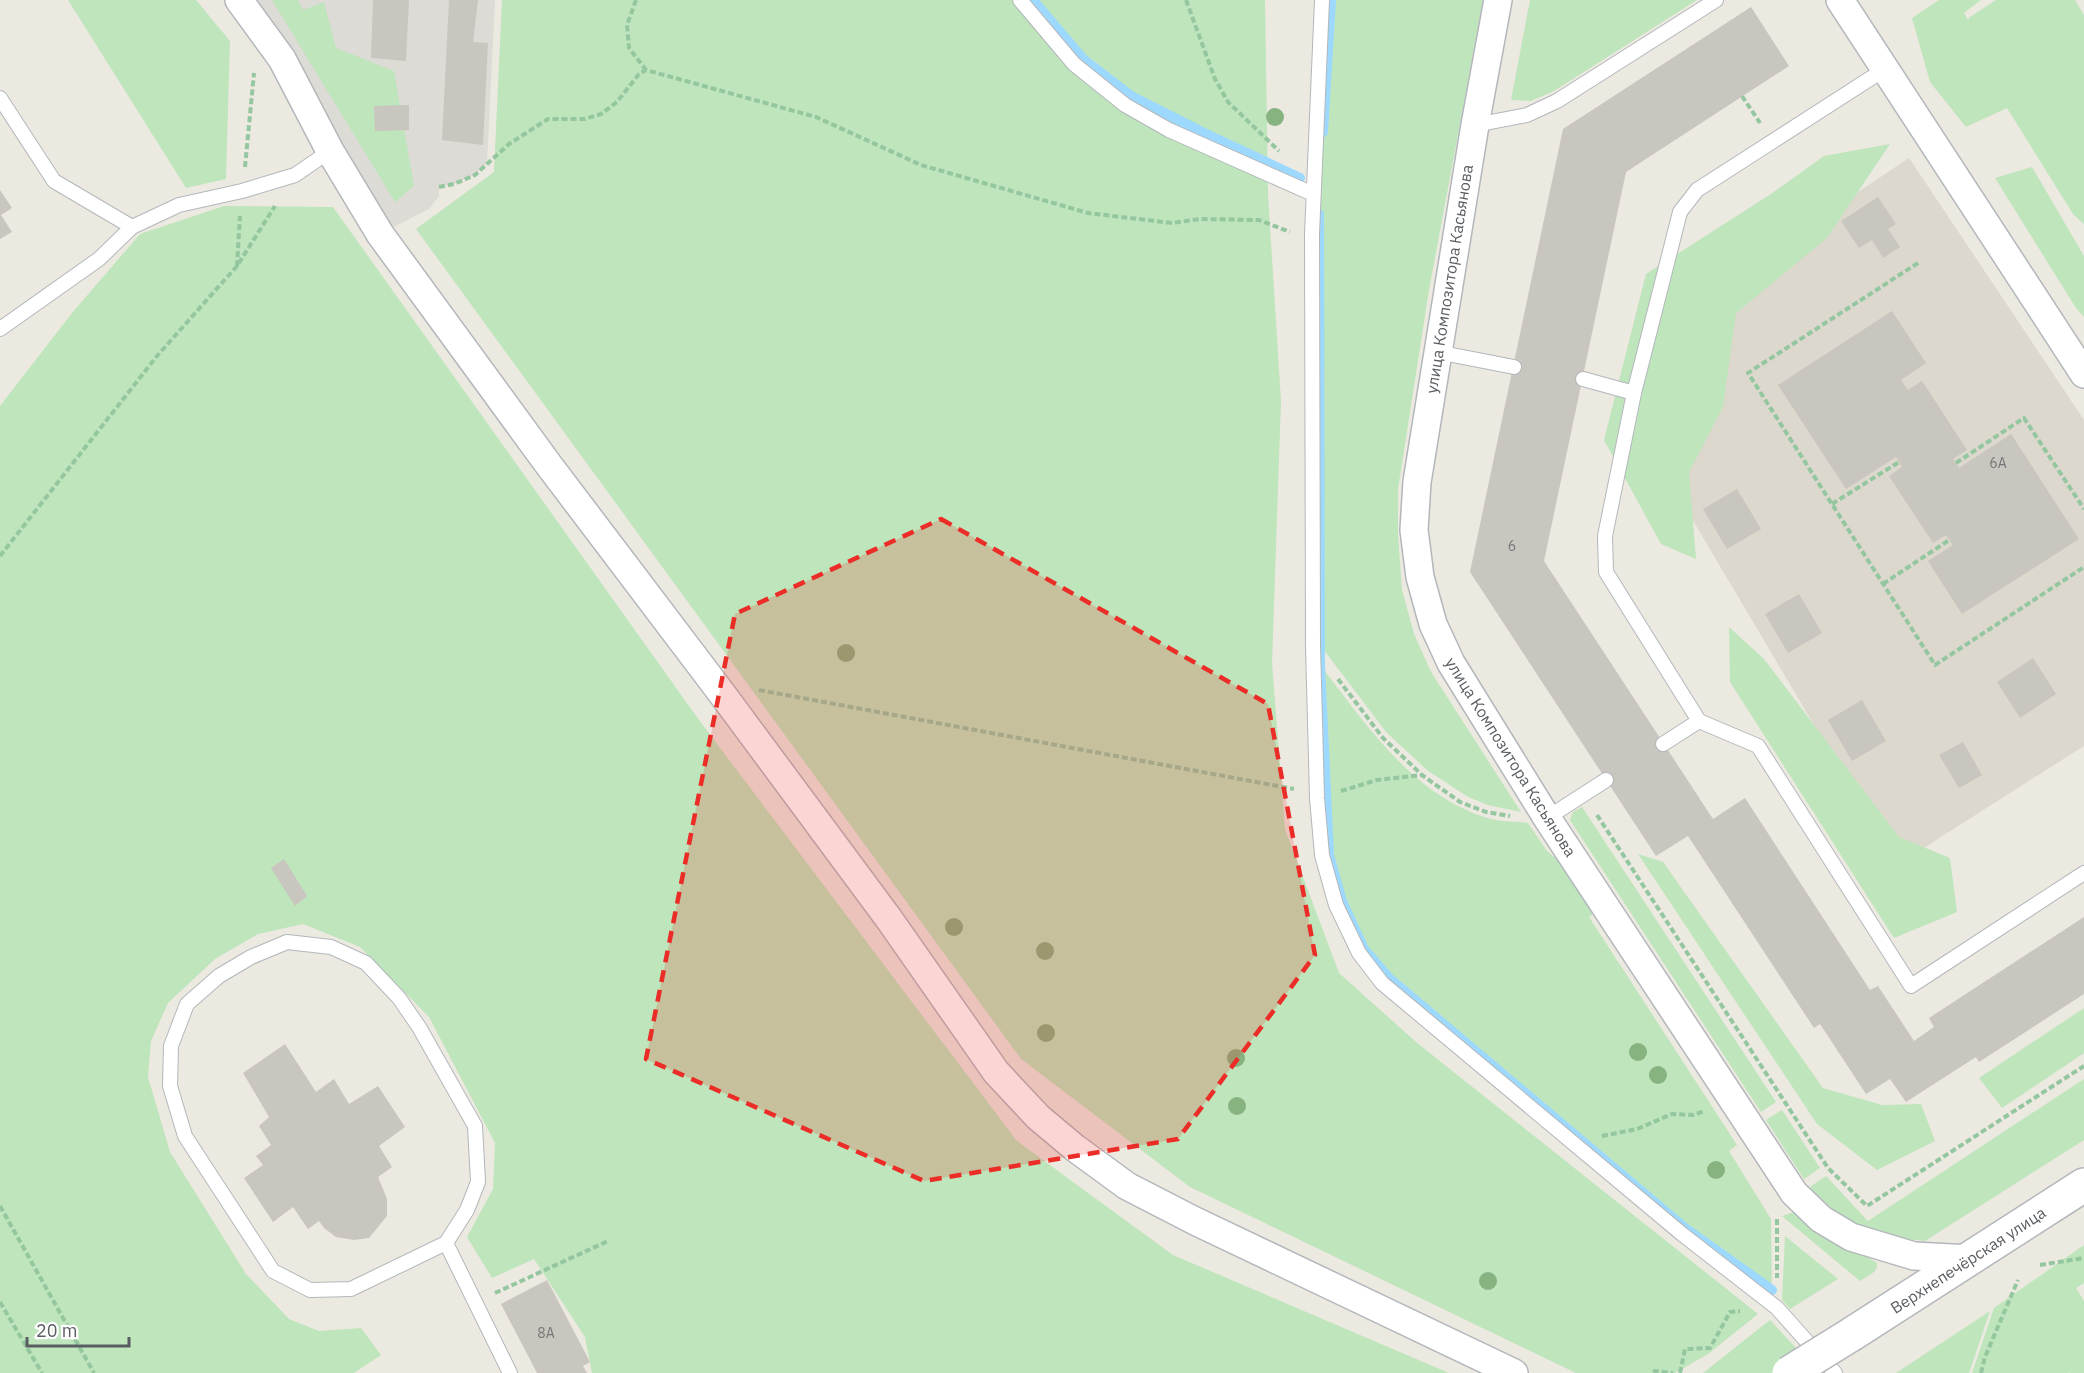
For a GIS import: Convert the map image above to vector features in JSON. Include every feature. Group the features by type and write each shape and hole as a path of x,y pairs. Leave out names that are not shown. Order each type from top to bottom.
{"street":[{"path":"239,0 282,59 330,151 380,234 548,464 889,919 996,1072 1038,1117 1127,1186 1206,1227 1514,1373"},
{"name":"улица Композитора Касьянова","path":"1498,0 1475,125 1417,482 1414,530 1420,577 1433,624 1450,663 1547,818 1794,1193 1821,1220 1851,1237 1914,1256 1971,1259"},
{"path":"1840,0 2084,374"},
{"name":"Верхнепечёрская улица","path":"1789,1373 2084,1185"}],"lane":[{"path":"1020,0 1074,64 1125,105 1169,130 1312,195"},
{"path":"1322,0 1312,195 1313,646 1317,798 1322,855 1336,905 1359,952 1382,983 1682,1234 1777,1308 1835,1373"},
{"path":"1475,125 1527,115 1557,101 1716,0"},
{"path":"1885,69 1697,190 1680,212 1634,393 1605,536 1606,572 1699,721 1758,746 1911,986 2084,873"},
{"path":"0,98 54,181 132,227"},
{"path":"0,329 99,259 132,227 179,205 242,191 295,175 330,151"},
{"path":"1437,352 1514,367"},
{"path":"1582,379 1634,393"},
{"path":"1663,744 1699,721"},
{"path":"1547,818 1606,780"},
{"path":"287,942 332,948 366,963 399,998 419,1027 475,1126 478,1182 467,1210 446,1243 351,1289 310,1290 273,1271 185,1136 170,1086 171,1046 187,1004 219,976 251,957 287,942"},
{"path":"446,1243 510,1373"}],"path":[{"path":"636,0 627,25 629,48 646,70 816,117 921,165 1088,213 1172,224 1200,219 1259,220 1285,231 1312,234"},
{"path":"1186,0 1215,79 1228,102 1280,152"},
{"path":"237,266 256,45 263,32"},
{"path":"439,187 454,184 475,175 508,144 548,119 585,119 601,114 617,102 639,75 646,70"},
{"path":"1742,96 1772,141"},
{"path":"0,556 157,356 237,266 295,175"},
{"path":"1918,263 1748,373 1935,665 2084,567"},
{"path":"1956,463 2024,418 2084,509"},
{"path":"1832,504 1899,462"},
{"path":"1883,584 1949,540"},
{"path":"1313,646 1383,738 1422,776 1460,802 1486,812 1547,818"},
{"path":"723,695 744,688 755,689 1301,790 1317,798 1377,780 1422,776"},
{"path":"1583,795 1828,1168 1867,1206 2084,1066"},
{"path":"1578,1146 1596,1138 1637,1129 1672,1114 1693,1115 1713,1108"},
{"path":"0,1206 94,1373"},
{"path":"492,1295 608,1241"},
{"path":"2040,1265 2084,1258"},
{"path":"1981,1373 1985,1357 2018,1280"},
{"path":"0,1302 42,1373"},
{"path":"1654,1373 1655,1371 1673,1373"}],"highlighted area":[{"path":"941,519 1268,704 1315,955 1178,1139 924,1181 646,1059 735,614"}],"shaded area":[{"path":"239,0 495,0 487,163 475,175 454,184 439,187 439,196 429,209 380,234"},
{"path":"1909,158 2084,420 2084,746 1897,865 1647,443 1723,282"}],"green space":[{"path":"68,0 196,0 230,41 226,179 186,188"},
{"path":"272,0 298,0 303,10 324,2 336,48 394,71 414,186 395,202"},
{"path":"502,0 1265,0 1268,194 1281,401 1272,663 1285,829 1339,973 1416,1042 1758,1314 1708,1354 1675,1373 1576,1373 1190,1187 1021,1059 416,229 494,172"},
{"path":"1331,0 1483,0 1429,290 1398,489 1398,534 1402,590 1414,634 1431,672 1521,812 1488,805 1468,797 1427,770 1387,733 1320,645 1319,193"},
{"path":"1530,0 1697,0 1554,91 1531,101 1511,100"},
{"path":"1939,0 1981,0 1964,13 1968,20 1996,0 2075,0 2084,15 2084,224 2073,214 2007,108 1966,127 1930,82 1912,18"},
{"path":"1890,144 1827,238 1736,313 1723,407 1689,472 1696,559 1661,544 1604,440 1646,274 1771,194 1824,156"},
{"path":"2032,167 2084,256 2084,317 2076,308 1995,178"},
{"path":"224,206 333,207 699,720 1017,1141 1173,1255 1449,1373 592,1373 585,1337 534,1259 492,1278 467,1237 493,1189 495,1143 429,1017 360,947 303,924 258,934 215,959 168,1003 151,1041 148,1077 170,1152 246,1274 289,1319 319,1331 361,1328 381,1355 354,1373 0,1373 0,406 72,313 140,234"},
{"path":"1729,627 1764,659 1899,837 1950,858 1957,912 1894,938 1730,682"},
{"path":"1320,665 1373,733 1413,775 1460,807 1487,818 1528,823 1547,851 1558,860 1584,893 1593,914 1589,917 1737,1145 1729,1151 1771,1219 1772,1290 1685,1228 1389,978 1364,949 1342,901 1329,855"},
{"path":"1582,807 1776,1102 1761,1112 1570,820 1573,812"},
{"path":"1638,854 1663,862 1823,1088 1882,1105 1921,1104 1935,1141 1877,1170 1817,1124"},
{"path":"2084,1008 2084,1053 2002,1108 1979,1078"},
{"path":"2084,1079 2084,1140 1925,1241 1883,1236 1859,1228 1821,1201 1810,1187 1826,1176 1868,1221"},
{"path":"1782,1110 1820,1168 1804,1179 1766,1120"},
{"path":"1794,1212 1829,1238 1877,1263 1874,1272 1860,1281 1782,1216"},
{"path":"1785,1236 1838,1279 1790,1309 1782,1300"},
{"path":"2084,1245 2084,1283 2076,1288 2084,1301 2084,1373 2069,1373 2071,1371 2068,1373 1972,1373 1994,1308"},
{"path":"1990,1311 1969,1373 1896,1373"},
{"path":"1770,1320 1819,1373 1703,1373"}],"building":[{"path":"373,0 409,0 406,61 371,58"},
{"path":"449,0 478,0 473,42 488,43 483,145 442,140"},
{"path":"1751,7 1789,66 1626,172 1544,561 1713,819 1745,798 1870,990 1878,986 1914,1041 1934,1027 1929,1018 2084,917 2084,994 1979,1062 1976,1057 1906,1102 1890,1079 1866,1094 1820,1024 1814,1028 1688,836 1656,856 1470,572 1563,129"},
{"path":"409,105 409,130 375,131 374,106"},
{"path":"0,190 12,208 1,215 12,232 0,239"},
{"path":"1878,197 1896,224 1888,229 1900,247 1883,258 1872,240 1859,248 1841,221"},
{"path":"1892,311 1926,363 1901,380 1908,390 1922,381 1967,450 1953,459 1959,468 2011,434 2079,539 1962,614 1928,561 1953,545 1946,535 1933,543 1889,476 1902,467 1896,457 1846,489 1778,385"},
{"path":"1737,489 1761,529 1727,549 1703,509"},
{"path":"1799,594 1822,633 1788,653 1765,614"},
{"path":"2033,658 2056,694 2020,718 1997,682"},
{"path":"1862,700 1886,741 1852,761 1828,720"},
{"path":"1963,742 1982,775 1959,788 1939,755"},
{"path":"284,859 307,896 295,906 271,868"},
{"path":"285,1044 316,1092 334,1079 349,1104 378,1086 405,1127 379,1146 392,1167 378,1177 387,1199 387,1216 369,1238 354,1240 336,1237 319,1221 308,1229 293,1207 273,1222 244,1178 263,1165 256,1156 271,1145 259,1126 269,1117 243,1073"},
{"path":"547,1280 590,1362 583,1366 587,1373 537,1373 501,1304"}],"waterway":[{"path":"1033,0 1083,59 1131,96 1300,178"},
{"path":"1323,132 1331,0"},
{"path":"1319,214 1320,665 1329,855 1342,901 1364,949 1389,978 1685,1228 1772,1290"}]}
